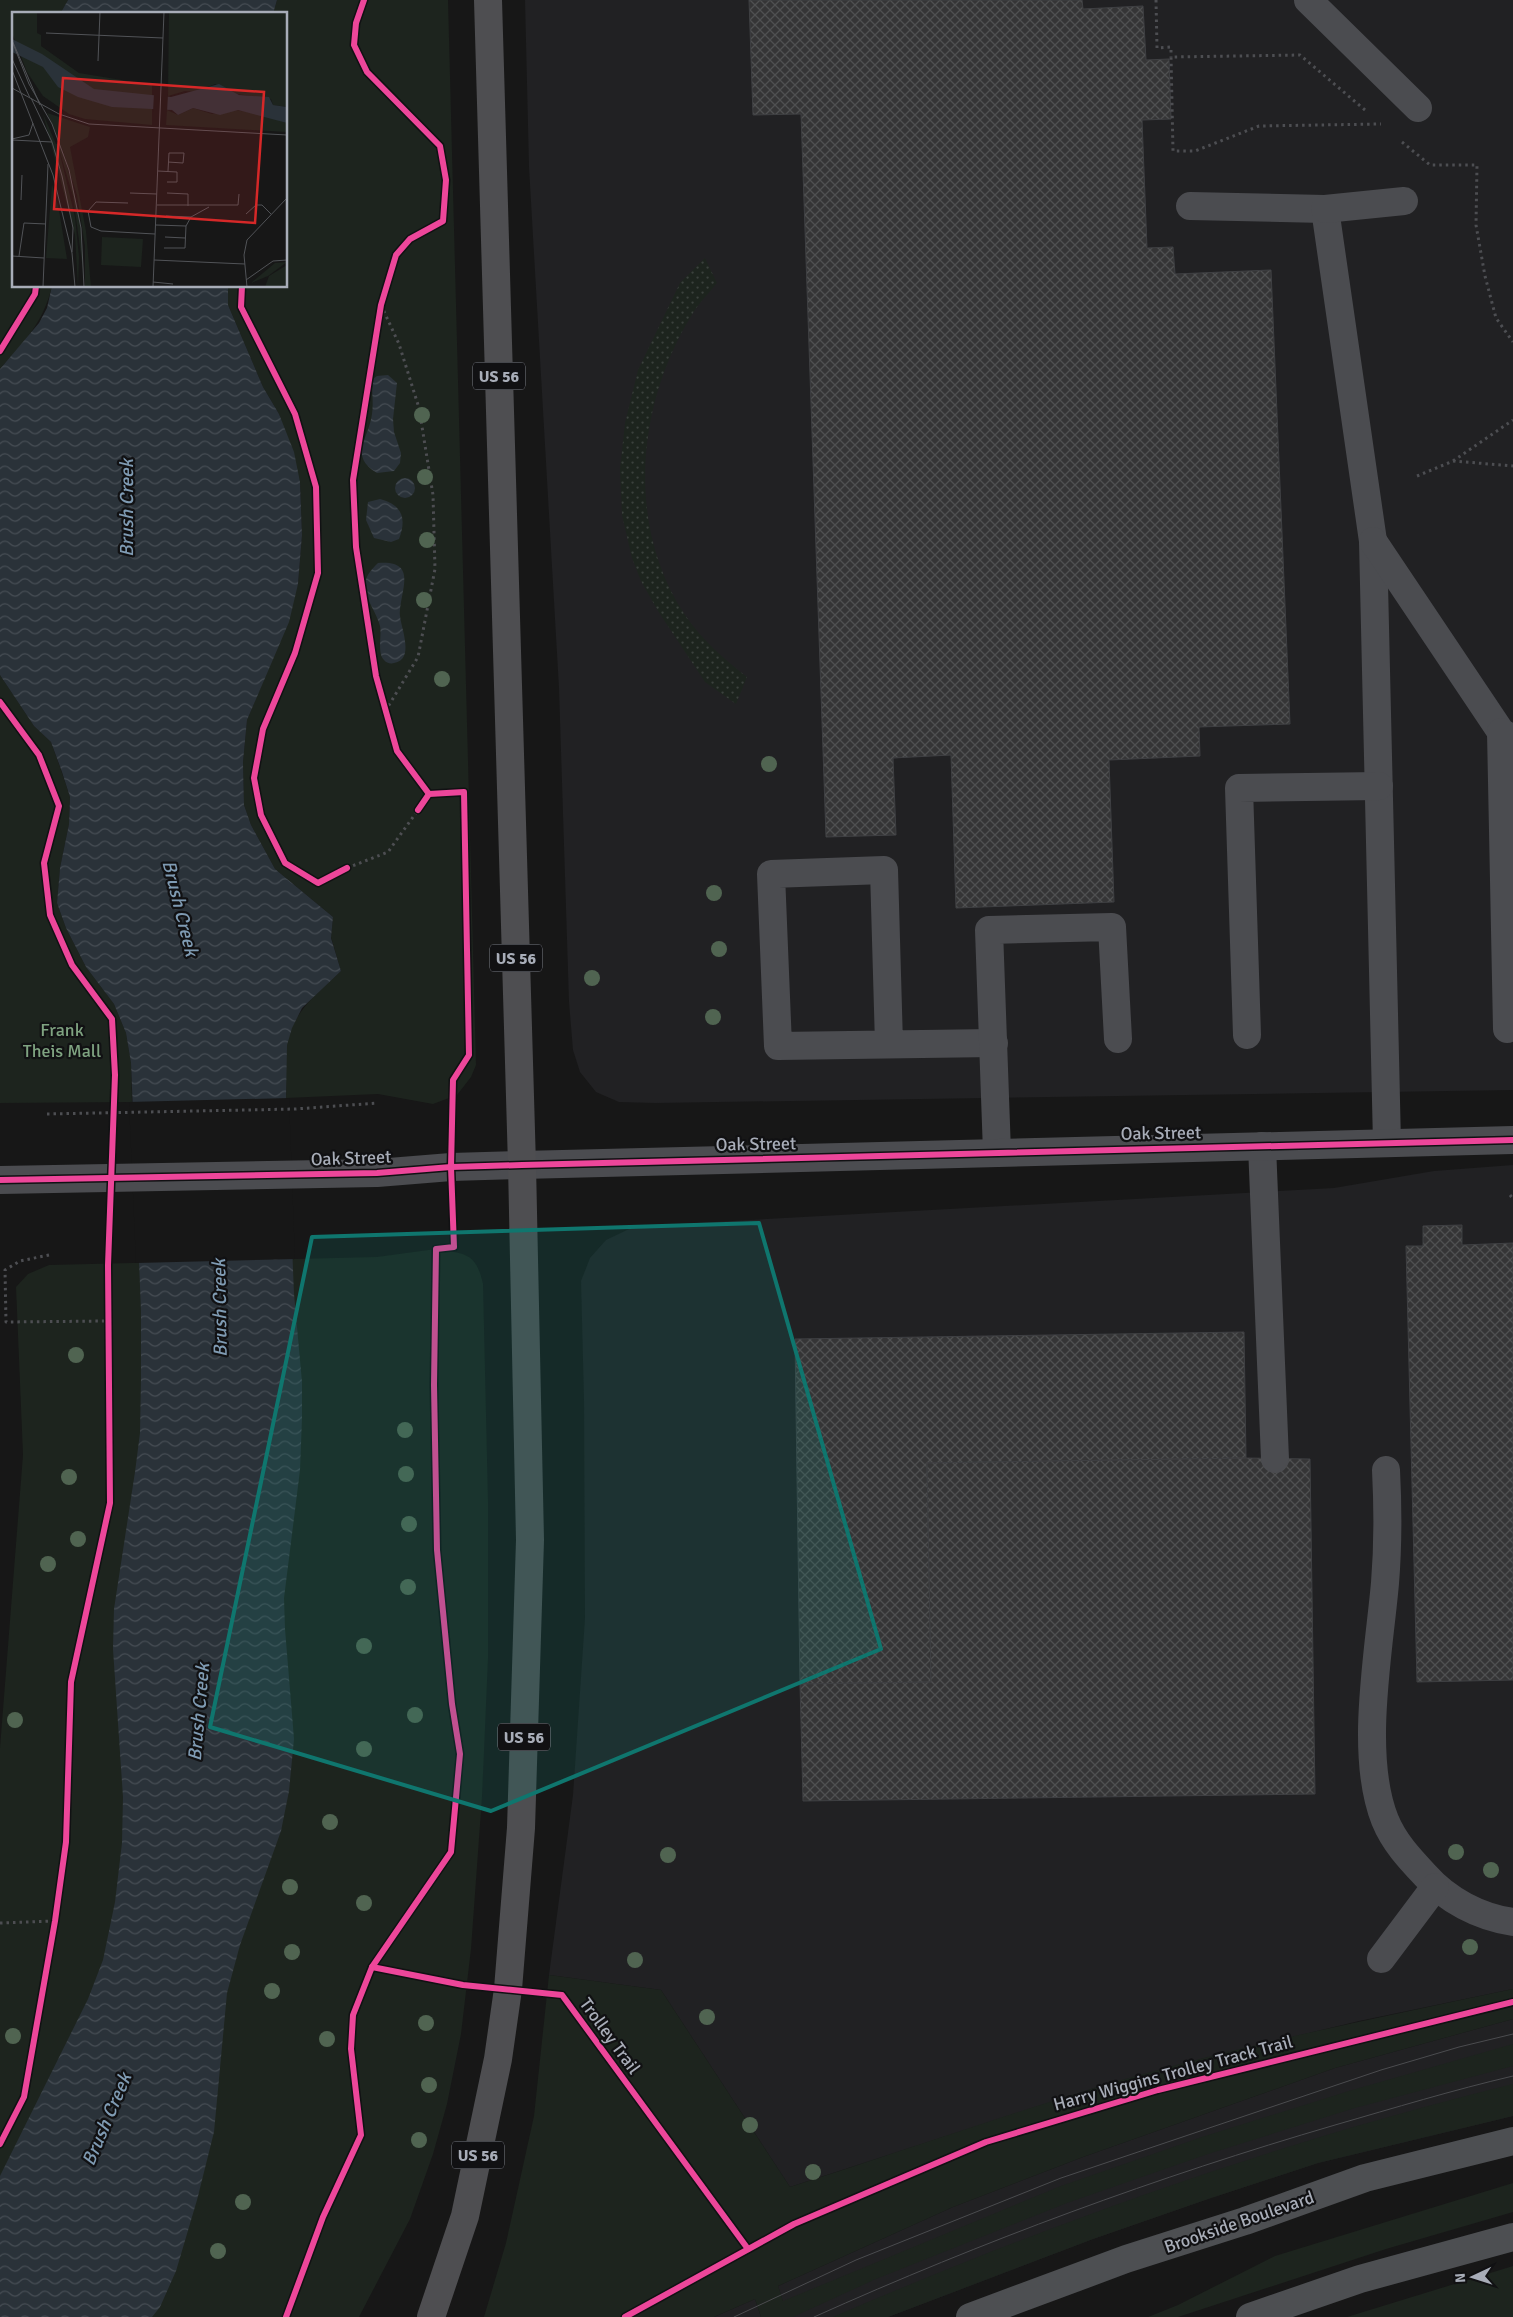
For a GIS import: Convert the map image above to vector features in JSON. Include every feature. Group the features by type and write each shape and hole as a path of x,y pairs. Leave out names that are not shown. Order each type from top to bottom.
{"highway":[{"name":"US 56","path":"431,2317 465,2216 498,2058 508,1989 521,1828 530,1540 522,1164 488,0"}],"main road":[{"name":"Brookside Boulevard","path":"970,2317 1126,2259 1245,2221 1366,2178 1513,2141"},
{"path":"1250,2317 1360,2279 1513,2237"}],"street":[{"path":"1308,0 1418,108"},
{"path":"1190,206 1325,209 1404,201"},
{"path":"1325,209 1373,541 1387,1142"},
{"path":"1373,541 1507,736 1507,1028"},
{"path":"1248,1035 1239,788 1379,786"},
{"path":"889,1044 884,870 771,874 778,1046 994,1043"},
{"path":"997,1152 989,930 1112,927 1118,1039"},
{"name":"Oak Street","path":"0,1180 378,1173 522,1164 1513,1140"},
{"path":"1262,1146 1275,1459"},
{"path":"1386,1470 1388,1531 1374,1698 1373,1736 1376,1789 1385,1819 1397,1844 1435,1887 1467,1909 1513,1922"},
{"path":"1381,1959 1435,1887"}],"path":[{"path":"1156,0 1157,48 1171,47 1173,151 1195,151 1259,126 1380,124"},
{"path":"1171,57 1300,56 1366,111"},
{"path":"1373,117 1388,130"},
{"path":"1395,136 1430,165 1476,165 1476,225 1485,276 1496,318 1513,342"},
{"path":"378,323 383,297"},
{"path":"381,305 399,344 419,408 433,495 435,569 418,658 386,710"},
{"path":"1417,476 1453,461 1513,420"},
{"path":"1453,461 1513,466"},
{"path":"384,702 388,718"},
{"path":"340,871 388,852 423,802"},
{"path":"47,1114 295,1109 378,1103"},
{"path":"113,1125 114,1105"},
{"path":"1510,1195 1513,1198"},
{"path":"49,1255 20,1261 5,1270 6,1322 108,1321"},
{"path":"108,1312 108,1331"},
{"path":"54,1930 56,1911"},
{"path":"0,1923 55,1921"}],"highlighted area":[{"path":"759,1223 881,1649 491,1811 210,1727 312,1237"}],"shaded area":[{"path":"525,0 1513,0 1513,1090 655,1103 619,1102 596,1092 580,1072 573,1050 569,1002 559,688 529,167"},
{"path":"1513,1165 1513,1989 1359,2021 1201,2059 1091,2089 790,2187 661,1990 549,1975 573,1795 585,1618 584,1400 581,1281 590,1258 606,1240 629,1229 659,1225 1334,1188 1434,1171"},
{"path":"1513,2019 1513,2116 1318,2163 1093,2239 888,2317 788,2317 778,2286 953,2207 1083,2157 1335,2068"},
{"path":"755,2299 761,2317 714,2317"}],"green space":[{"path":"0,0 68,0 61,12 12,12 12,288 51,288 38,322 0,369"},
{"path":"277,0 448,0 476,1065 471,1077 457,1095 433,1104 378,1094 286,1098 287,1044 294,1022 308,1003 341,971 331,937 333,917 275,869 251,825 244,805 243,762 247,720 266,674 298,584 302,535 300,482 279,414 263,387 228,305 228,288 288,288 288,12 274,12"},
{"path":"705,258 717,283 693,313 674,348 660,385 650,424 646,464 646,503 653,542 666,580 685,615 714,649 747,677 736,704 705,682 658,611 641,581 632,558 622,515 620,469 625,423 638,370 680,283"},
{"name":"Frank Theis Mall","path":"0,675 34,726 51,742 70,797 69,824 60,868 57,903 66,928 86,967 114,1004 126,1033 131,1063 132,1102 0,1103"},
{"path":"436,1249 468,1256 477,1266 483,1284 488,1502 488,1658 482,1797 471,1949 461,2034 447,2104 433,2154 410,2219 359,2317 0,2317 0,1748 23,1455 16,1287 28,1274 49,1265 377,1257"},
{"path":"549,1975 661,1990 790,2187 1053,2101 1143,2074 1301,2034 1513,1989 1513,2019 1335,2068 1083,2157 953,2207 778,2286 783,2301 1061,2186 1202,2137 1349,2091 1513,2044 1513,2066 1355,2108 1208,2154 1067,2203 876,2279 793,2317 761,2317 755,2299 714,2317 484,2317 506,2243 534,2116"},
{"path":"1513,2084 1513,2116 1318,2163 1093,2239 888,2317 833,2317 1000,2248 1168,2186 1339,2131"},
{"path":"1513,2183 1513,2212 1386,2249 1178,2317 1148,2317 1178,2305 1275,2256"},
{"path":"1513,2266 1513,2317 1347,2317"}],"water":[{"path":"68,0 277,0 274,12 61,12"},
{"name":"Brush Creek","path":"52,288 228,288 228,305 263,387 279,414 294,452 300,482 302,535 298,584 289,622 247,720 243,762 244,805 251,825 275,869 333,917 331,938 341,971 302,1008 292,1028 287,1045 286,1098 294,1294 302,1382 300,1470 284,1598 294,1739 289,1791 281,1831 240,1945 227,1993 214,2132 197,2200 176,2271 160,2307 152,2317 0,2317 0,2176 88,1999 103,1960 115,1902 122,1843 123,1797 113,1649 114,1609 140,1433 141,1311 131,1063 126,1033 114,1004 86,967 66,928 57,903 60,868 69,824 70,797 62,772 51,742 34,726 0,675 0,369 39,323 47,308"},
{"path":"388,375 397,383 393,419 394,432 401,453 400,463 394,471 377,473 368,467 364,460 362,446 372,414 373,379 377,376"},
{"path":"405,478 412,481 415,488 412,495 405,498 398,495 395,488 398,481"},
{"path":"380,499 393,505 401,513 402,525 399,539 391,542 374,538 366,520 368,502"},
{"path":"378,563 391,563 399,567 403,572 404,588 400,616 405,650 404,656 400,661 393,663 386,662 382,657 380,626 369,602 365,586 367,576"}],"pier":[{"path":"289,1098 295,1259 136,1263 129,1102"}],"building":[{"path":"749,0 1082,0 1083,9 1143,6 1146,60 1169,59 1171,119 1142,120 1147,248 1173,247 1175,274 1271,270 1290,724 1199,727 1200,756 1109,760 1114,902 956,908 951,755 893,758 896,835 826,837 801,114 753,115"},
{"path":"1462,1225 1462,1245 1513,1243 1513,1680 1417,1682 1406,1246 1423,1246 1423,1226"},
{"path":"1244,1332 1246,1458 927,1463 931,1682 800,1684 795,1339"},
{"path":"1246,1458 1310,1459 1315,1794 803,1801 800,1684 931,1682 927,1463"}],"tram line":[{"path":"734,2317 856,2260 1061,2178 1381,2070 1459,2047 1513,2034"},
{"path":"814,2317 942,2262 1006,2237 1202,2166 1335,2125 1513,2076"}],"cycle path":[{"path":"364,0 356,23 354,45 367,72 440,146 446,180 443,221 410,239 396,255 381,305 353,480 356,547 376,676 397,751 429,794"},
{"path":"0,351 35,294 36,288"},
{"path":"242,288 241,307 295,414 316,487 318,573 295,653 263,729 254,778 261,815 285,863 318,883 347,868"},
{"path":"0,702 39,755 59,806 44,863 50,915 72,965 112,1019 115,1075 108,1265 110,1503 71,1682 66,1842 55,1921 24,2097 0,2144"},
{"path":"286,2317 323,2217 361,2135 351,2049 353,2015 372,1967 451,1852 460,1754 452,1704 437,1550 434,1385 436,1249 454,1247 451,1167 453,1080 469,1055 464,792 429,794 418,810"},
{"path":"0,1180 377,1173 451,1167 1513,1140"},
{"name":"Trolley Trail","path":"372,1967 463,1985 562,1995 748,2249"},
{"name":"Harry Wiggins Trolley Track Trail","path":"625,2317 794,2224 986,2142 1158,2090 1513,2002"}]}
